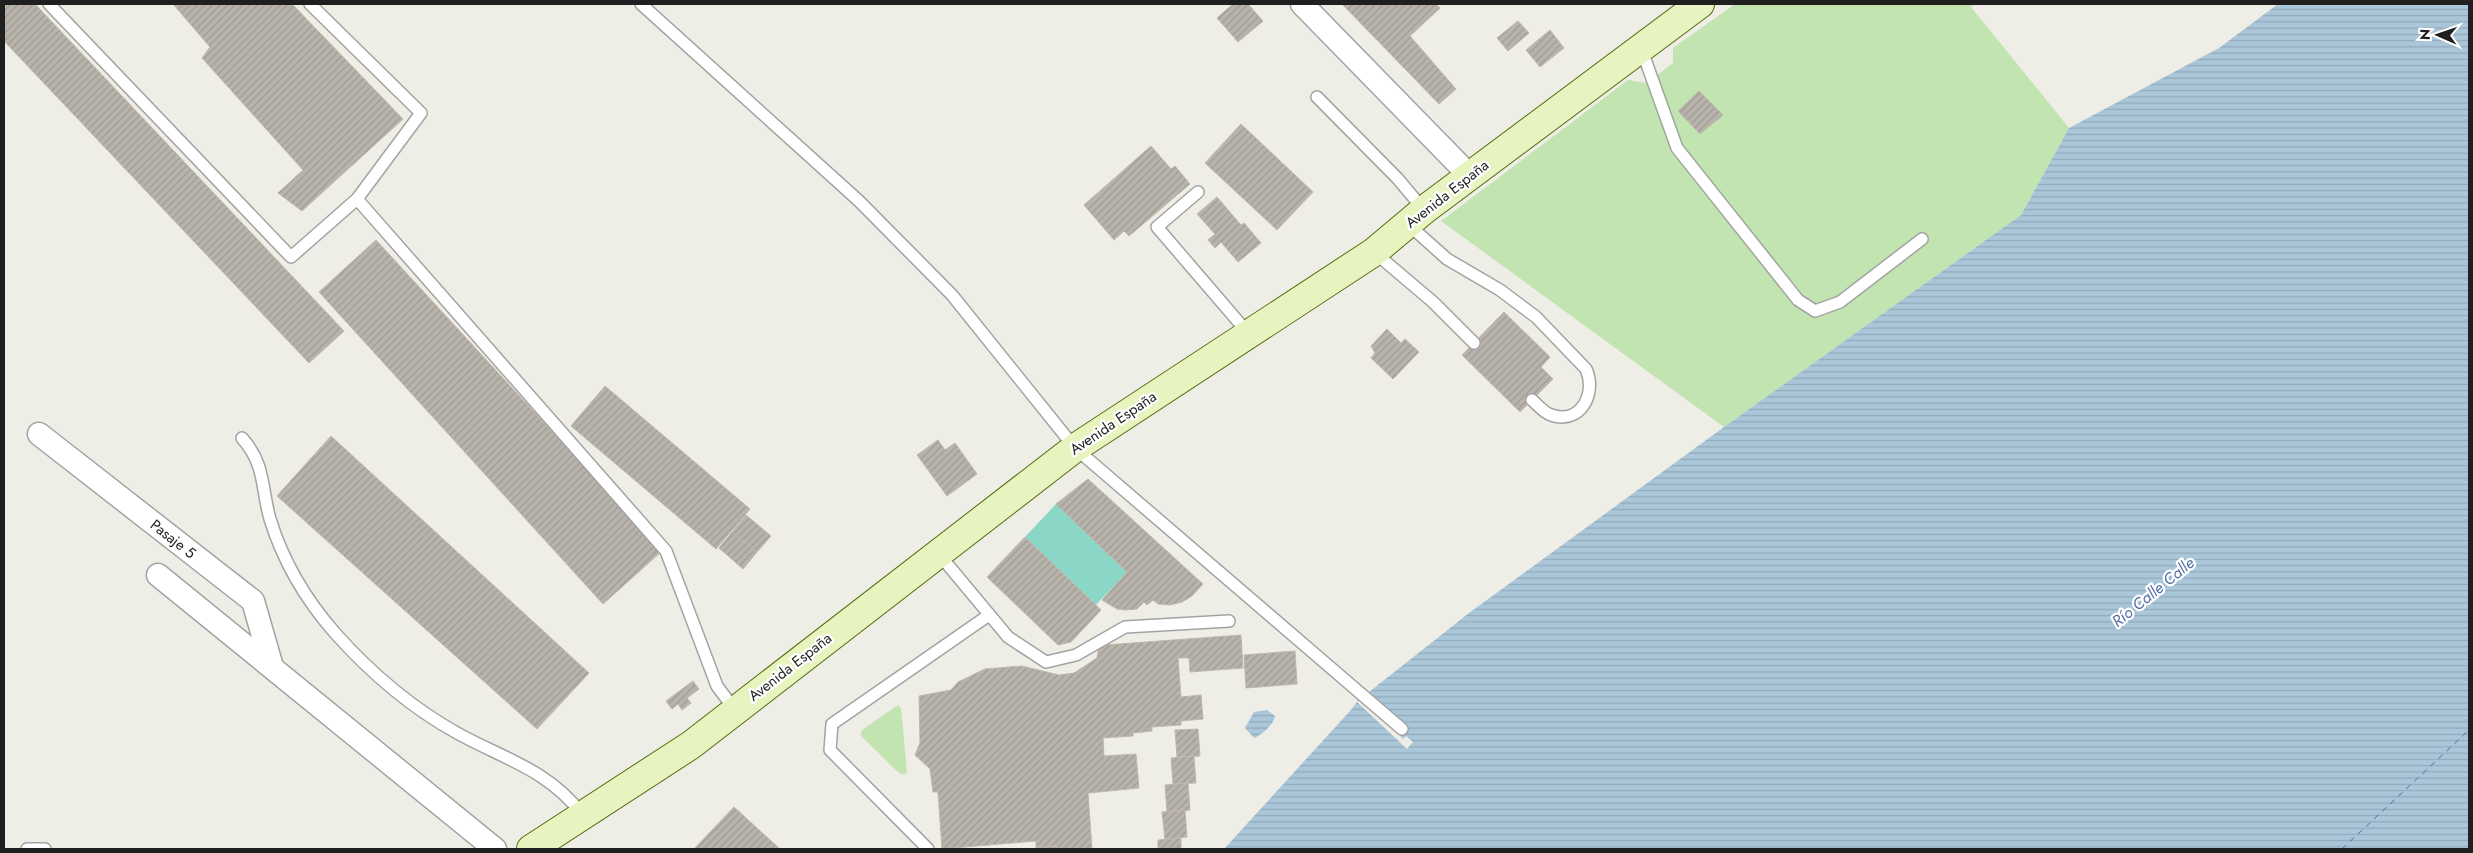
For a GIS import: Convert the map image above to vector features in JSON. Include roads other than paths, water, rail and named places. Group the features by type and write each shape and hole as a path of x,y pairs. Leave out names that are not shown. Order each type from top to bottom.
{"main road":[{"name":"Avenida España","path":"531,849 582,814 691,745 1075,448 1374,252 1416,217 1641,48 1684,8"}],"street":[{"path":"1302,4 1470,176"},
{"name":"Pasaje 5","path":"39,434 253,601 272,667"},
{"path":"158,575 495,849"}],"lane":[{"path":"49,4 291,257 357,199 421,113 310,4"},
{"path":"641,4 859,201 952,295 1075,448 1402,729"},
{"path":"1641,48 1677,148 1798,300 1815,311 1840,302 1922,239"},
{"path":"1317,96 1398,179 1416,217 1447,259 1500,290 1536,317 1586,369 1590,377 1589,396 1578,411 1560,416 1551,415 1532,400"},
{"path":"1198,192 1157,228 1248,333"},
{"path":"357,199 666,551 717,686 735,710"},
{"path":"1374,252 1433,302 1474,343"},
{"path":"242,438 256,456 261,469 264,497 290,568 318,612 352,652 412,704 456,732 533,769 560,788 582,814"},
{"path":"938,553 1008,637 1046,662 1076,655 1125,627 1229,621"},
{"path":"928,849 830,750 832,724 990,615"},
{"path":"27,849 45,849"}],"water":[{"name":"Río Calle Calle","path":"2278,4 2469,4 2469,849 1224,849 1350,711 1357,702 1358,696 1364,696 1469,613 1724,427 2021,215 2069,128 2219,48"},
{"path":"1267,710 1275,716 1274,719 1267,729 1254,738 1245,728 1254,712"}]}
